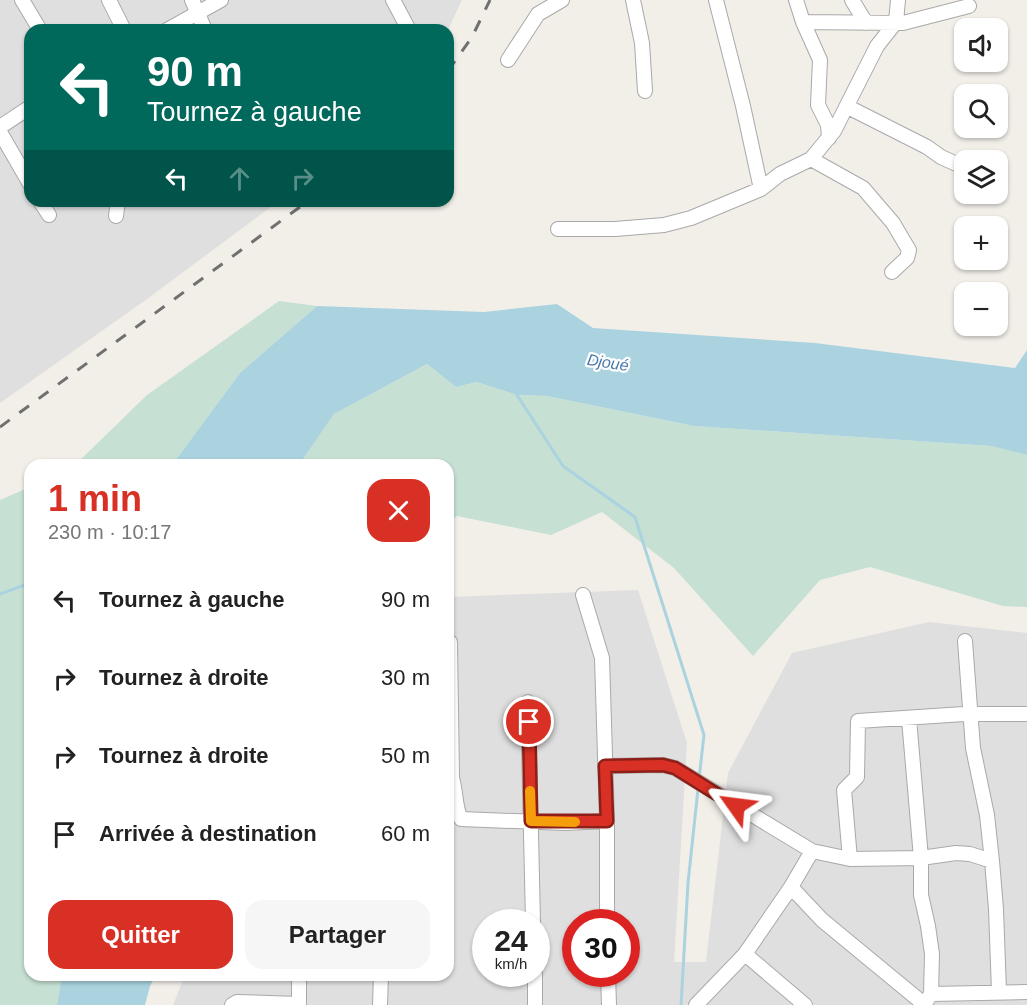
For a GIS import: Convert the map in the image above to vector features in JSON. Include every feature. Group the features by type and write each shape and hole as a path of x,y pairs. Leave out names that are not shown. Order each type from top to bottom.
{"street":[{"path":"22,0 36,24"},
{"path":"109,0 121,24"},
{"path":"174,24 195,7 221,0"},
{"path":"393,0 406,24"},
{"path":"508,60 538,14 562,0"},
{"path":"633,0 642,43 645,91"},
{"path":"716,0 741,95 761,189"},
{"path":"796,0 820,60 818,105 826,119 829,138"},
{"path":"852,0 866,23"},
{"path":"558,229 615,229 664,225 691,218 761,189 780,174 811,159 829,138 848,106 877,46 896,22 898,0"},
{"path":"803,22 903,23 969,6"},
{"path":"195,7 202,24"},
{"path":"848,106 954,163"},
{"path":"0,127 24,111"},
{"path":"0,132 24,174"},
{"path":"811,159 863,188 894,223 909,250 908,258 892,272"},
{"path":"44,207 49,215"},
{"path":"116,216 117,207"},
{"path":"583,595 602,658 607,909"},
{"path":"964,641 973,748 987,815 992,861 999,992"},
{"path":"528,702 533,909"},
{"path":"850,859 844,790 857,777 858,722 969,714 1027,714"},
{"path":"909,720 921,858 921,895 932,954 927,1001"},
{"path":"605,766 663,765 675,768 812,851 850,859 921,858 956,853 992,861"},
{"path":"454,794 461,819 607,821"},
{"path":"696,1005 745,954 791,887 812,851"},
{"path":"791,887 822,921 927,1001 999,992 1027,992"},
{"path":"745,954 805,1005"},
{"path":"232,1005 237,1002 299,1005 299,981"},
{"path":"380,1005 381,981"},
{"path":"535,987 536,1005"},
{"path":"608,987 609,1005"}],"shaded area":[{"path":"0,0 462,0 451,24 24,24 24,207 271,207 147,299 0,403"},
{"path":"638,590 687,743 674,962 706,962 728,773 792,653 929,622 1027,633 1027,1005 173,1005 183,981 454,981 454,597"}],"green space":[{"path":"279,301 317,306 240,373 176,459 81,459 147,395"},
{"path":"427,364 456,387 477,382 517,395 547,396 694,426 991,446 1027,455 1027,607 1003,606 870,567 820,580 753,656 674,568 602,512 551,535 457,516 454,518 454,459 303,459 334,414"},
{"path":"24,490 24,981 61,981 57,1005 0,1005 0,500"}],"water":[{"name":"Djoué","path":"557,304 593,328 815,343 1015,368 1027,350 1027,455 991,446 694,426 547,396 517,395 477,382 456,387 427,364 334,414 303,459 176,459 240,373 317,306 484,312"},
{"path":"61,981 153,981 145,1005 57,1005"}],"waterway":[{"path":"517,391 517,395 563,466 635,517 704,735 699,779"},
{"path":"0,594 24,585"},
{"path":"681,1005 688,883 698,789"}],"railway":[{"path":"454,62 472,37 490,0"},
{"path":"0,427 300,207"}],"slow traffic":[{"path":"530,791 531,821 575,822"}],"route":[{"path":"529,722 531,821 565,823 607,821 605,766 663,765 675,768 736,806"}]}
